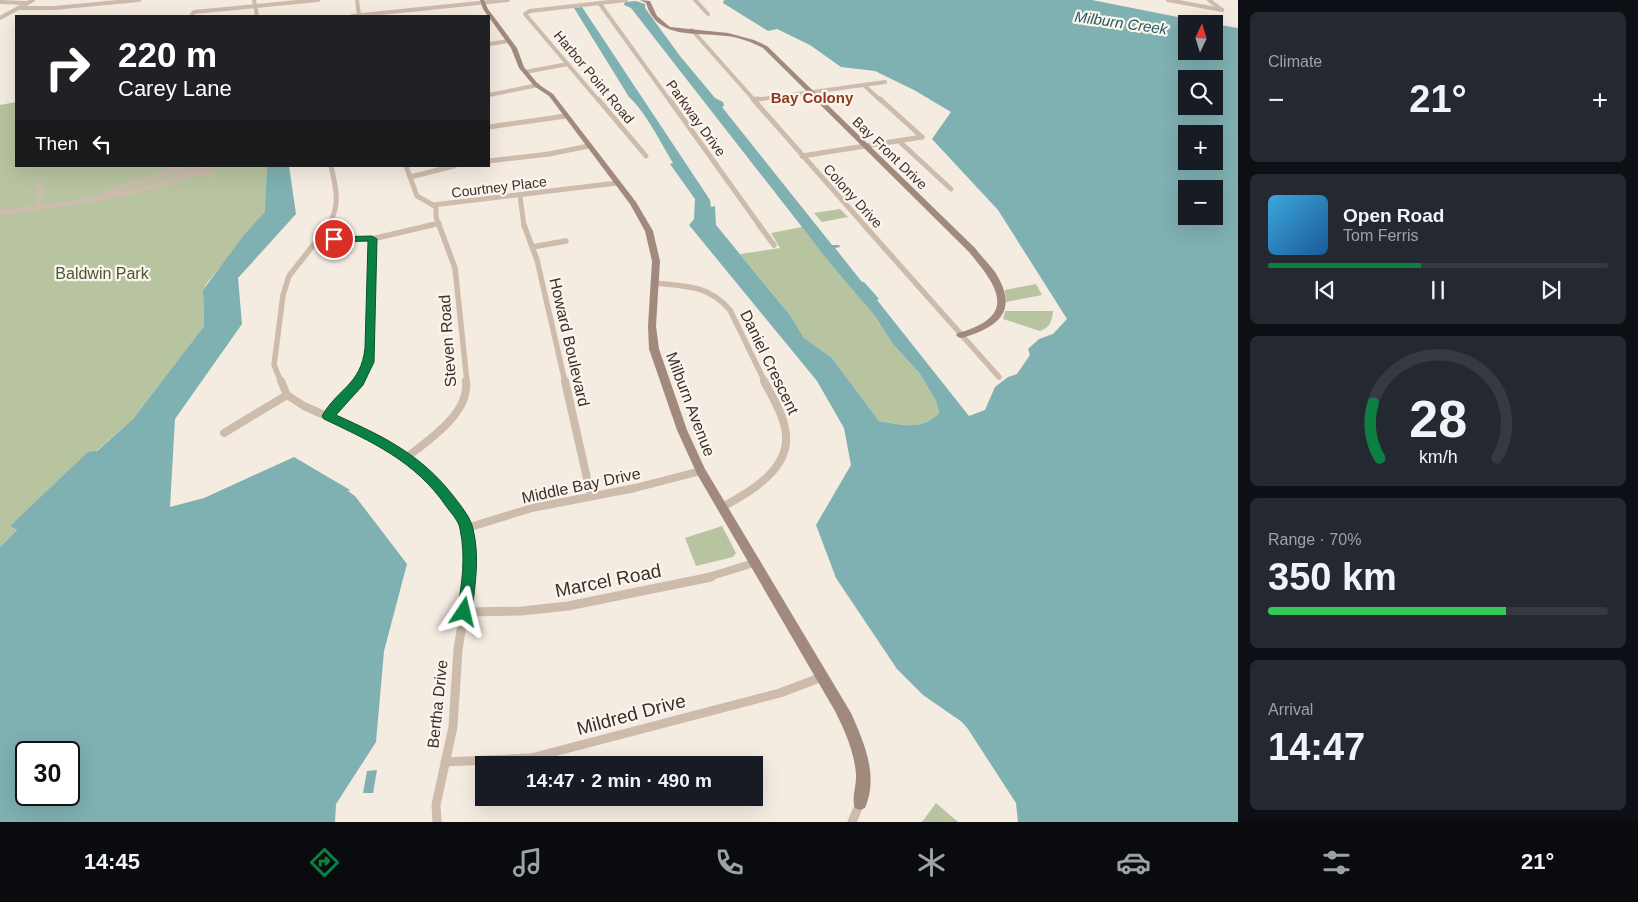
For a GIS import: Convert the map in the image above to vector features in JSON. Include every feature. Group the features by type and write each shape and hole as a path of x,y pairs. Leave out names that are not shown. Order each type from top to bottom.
{"main road":[{"name":"Bay Front Drive","path":"642,0 648,2 649,8 666,27 730,34 757,43 772,53 972,250 994,276 1000,292 1001,307 996,320 983,330 961,335"},
{"name":"Milburn Avenue","path":"483,1 489,15"},
{"name":"Milburn Avenue","path":"492,22 514,48 519,63 525,72 550,95 637,209 649,231 656,261 652,326 654,349 682,430 701,471 840,706 861,752 865,780 860,803"}],"street":[{"path":"0,18 32,0"},
{"path":"18,8 54,8 139,0"},
{"path":"254,0 257,15"},
{"path":"192,15 194,12 318,0"},
{"path":"357,0 359,15"},
{"path":"367,15 483,1 508,0"},
{"path":"600,4 626,0"},
{"path":"696,0 708,14"},
{"path":"1168,0 1222,10 1209,0"},
{"path":"0,2 26,3"},
{"name":"Harbor Point Road","path":"600,4 530,11 525,14 646,156"},
{"name":"Parkway Drive","path":"600,4 774,246"},
{"name":"Colony Drive","path":"692,30 999,377"},
{"path":"490,44 509,41"},
{"path":"525,72 568,64"},
{"path":"754,100 885,82"},
{"path":"490,94 538,85"},
{"path":"802,156 922,137 864,85"},
{"path":"490,127 566,116"},
{"path":"898,140 951,189"},
{"path":"490,161 549,154 589,146"},
{"path":"43,206 109,192 179,167"},
{"path":"0,213 139,191 165,185 207,167"},
{"path":"224,433 287,395 274,365 283,295 289,276 295,266 333,218 337,204 337,190 331,167"},
{"name":"Courtney Place","path":"406,167 417,196 433,205 616,183"},
{"path":"410,177 450,167"},
{"path":"169,172 197,172 212,175"},
{"path":"36,207 40,194 38,182"},
{"name":"Howard Boulevard","path":"520,196 524,226 545,292 591,496"},
{"name":"Steven Road","path":"407,457 453,419 462,404 467,386 455,268 436,217 436,208 433,205"},
{"path":"318,238 372,239 439,223"},
{"path":"328,416 359,383 369,362 372,239"},
{"path":"532,247 566,241"},
{"name":"Daniel Crescent","path":"655,283 698,287 716,294 723,300 734,318 785,426 786,448 776,468 758,487 722,507"},
{"name":"Bertha Drive","path":"287,395 304,406 382,441 407,457 440,487 463,519 467,528 471,568 458,649 452,727 436,805 437,822"},
{"name":"Middle Bay Drive","path":"467,528 532,508 635,488 701,471"},
{"name":"Marcel Road","path":"464,612 522,611 568,606 714,576 754,563"},
{"name":"Mildred Drive","path":"445,762 531,758 780,693 822,677"},
{"path":"852,822 860,803"}],"green space":[{"name":"Baldwin Park","path":"15,102 15,167 267,167 266,212 203,290 204,326 133,419 10,526 17,530 0,547 0,105"},
{"path":"840,209 848,217 822,222 814,213"},
{"path":"802,227 875,316 892,343 920,374 936,401 939,413 932,419 911,425 879,421 832,358 804,338 790,315 740,254 780,248 771,233"},
{"path":"1036,284 1042,295 1006,302 1005,290"},
{"path":"1005,311 1053,311 1050,324 1040,331 1003,319"},
{"path":"722,526 736,553 733,557 696,566 685,538"},
{"path":"936,803 958,822 922,822"}],"water":[{"name":"Milburn Creek","path":"724,0 1092,0 1178,17 1178,60 1223,60 1223,26 1238,28 1238,822 1018,822 1016,803 968,729 962,722 923,695 897,669 836,578 816,525 851,465 844,428 817,381 689,225 694,219 695,199 670,164 673,163 641,110 629,97 574,8 582,7 710,200 711,207 715,206 716,225 790,315 804,338 832,358 879,421 911,425 926,422 939,413 936,401 920,374 892,343 875,316 830,263 631,8 624,5 625,2 636,1 645,4 645,8 680,56 715,98 723,102 724,106 722,107 832,245 839,245 840,247 835,248 862,282 879,299 877,300 969,416 985,410 995,387 1008,377 1017,374 1030,355 1028,349 1039,339 1053,334 1067,319 998,210 932,139 951,112 914,90 875,71 841,67 810,45 777,29 768,31 723,3"},
{"path":"267,167 289,167 296,214 238,278 242,324 175,419 170,507 204,498 294,457 350,490 348,491 355,496 407,564 384,651 376,742 336,804 335,822 0,822 0,547 17,530 10,526 88,452 97,451 133,419 204,326 203,290 244,235 265,212"},
{"path":"377,770 373,793 363,793 367,771"}],"district":[{"name":"Bay Colony","path":"812,98"}],"route":[{"path":"334,239 372,239 370,348 369,362 359,383 328,416 361,430 407,457 440,487 463,519 467,528 471,568 464,612"}]}
